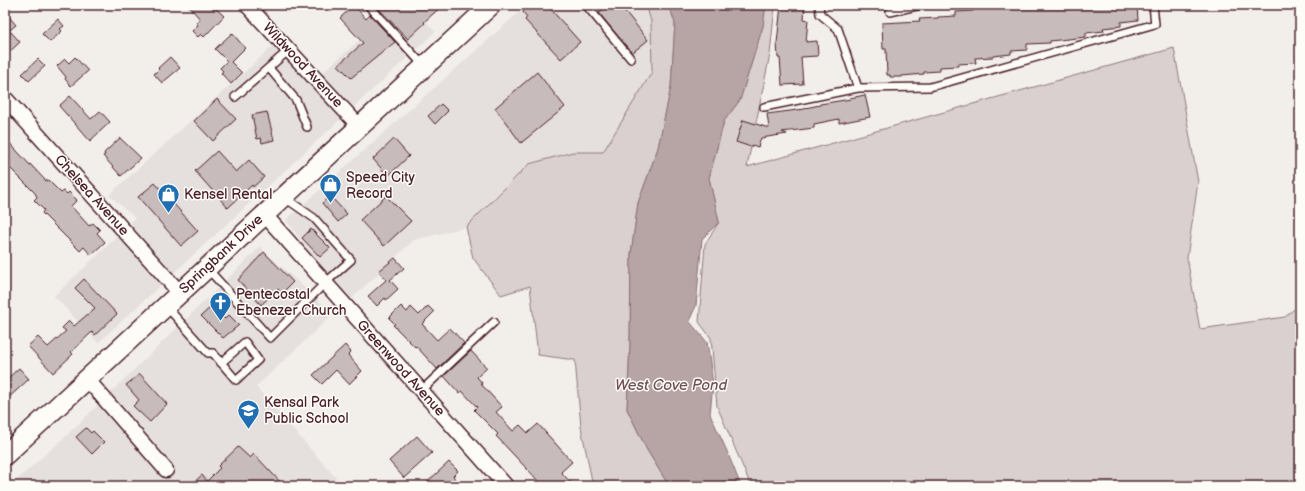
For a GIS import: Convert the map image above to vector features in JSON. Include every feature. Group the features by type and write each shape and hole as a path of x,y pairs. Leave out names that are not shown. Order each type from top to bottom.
{"main road":[{"name":"Springbank Drive","path":"5,455 491,5"}],"street":[{"name":"Wildwood Avenue","path":"247,5 359,126"},
{"name":"Chelsea Avenue","path":"5,98 180,293"},
{"name":"Greenwood Avenue","path":"264,214 506,486"},
{"path":"87,379 166,470"}],"lane":[{"path":"368,5 424,66"},
{"path":"586,5 631,59"},
{"path":"819,5 820,14 838,29 858,88"},
{"path":"890,12 921,5"},
{"path":"764,107 858,88 930,87 1155,24 1153,5"},
{"path":"235,97 289,50"},
{"path":"269,68 296,100 307,127"},
{"path":"207,267 270,338 351,260 314,218 283,196"},
{"path":"166,306 208,353 213,353 221,363 236,380 258,360 245,342 221,363"},
{"path":"421,391 494,322"}],"shaded area":[{"path":"359,5 412,5 435,32 98,343 54,296 135,218 109,195 273,46 309,83 377,25"},
{"path":"527,5 646,5 651,21 652,72 603,152 573,152 529,164 466,227 414,240 348,302 286,220"},
{"path":"646,5 669,5 675,23 671,87 658,148 638,203 631,254 630,345 627,409 647,450 669,486 593,486 581,427 575,360 538,355 530,286 501,295 473,258 466,227 529,164 573,152 603,152 652,72 651,21"},
{"path":"775,6 770,54 747,167 1174,48 1198,182 1187,258 1200,329 1285,317 1300,304 1300,486 751,486 717,406 711,338 699,322 705,244 719,222 709,178 724,121 740,100 763,26 764,10"},
{"path":"260,247 333,314 256,387 343,486 10,486 65,437"}],"water":[{"name":"West Cove Pond","path":"669,5 766,5 763,26 740,100 724,121 709,178 719,222 702,239 696,306 689,321 707,342 713,384 710,414 741,486 669,486 647,450 627,409 630,345 631,254 638,203 658,148 671,87 675,23"}],"building":[{"path":"188,5 212,5 224,16 204,37 201,34 198,37 192,31 198,25 196,23 200,19"},
{"path":"354,5 366,19 370,15 395,42 351,78 338,65 363,43 340,18"},
{"path":"376,5 443,5 408,39"},
{"path":"530,5 547,5 580,42 561,59 525,20 527,17 523,12"},
{"path":"608,5 620,5 648,40 632,53 599,13"},
{"path":"781,5 805,5 804,19 808,20 806,42 817,41 818,56 801,57 803,84 782,85 780,58 778,58 777,43"},
{"path":"991,5 1076,5 1076,8 1108,5 1137,5 1138,20 1121,22 1121,26 1103,28 1104,31 1086,33 1086,37 1050,41 1050,43 1027,44 1027,50 1011,51 1011,54 993,57 975,58 976,63 940,67 940,71 924,72 924,74 902,77 890,77 890,75 887,75 886,49 883,49 882,23 920,21 919,19 956,16 956,12 973,11 973,7"},
{"path":"5,12 16,25 5,34"},
{"path":"58,19 64,26 60,29 62,31 50,42 42,34"},
{"path":"11,32 20,42 5,56 5,37"},
{"path":"232,33 245,48 231,62 242,73 231,84 221,73 223,71 220,68 227,61 215,49"},
{"path":"75,57 88,71 71,86 57,66 65,59 69,63"},
{"path":"170,57 180,68 162,83 154,74"},
{"path":"38,59 45,66 29,81 22,74"},
{"path":"537,72 565,107 521,143 495,108"},
{"path":"865,95 870,117 839,123 839,119 814,124 814,128 782,132 787,134 761,138 758,147 752,145 751,147 736,142 743,120 769,128 767,114 805,109 820,104"},
{"path":"70,96 91,119 100,111 110,122 90,141 59,106"},
{"path":"217,99 236,119 213,141 194,121"},
{"path":"441,104 448,111 435,124 428,116"},
{"path":"267,112 274,140 262,143 261,138 257,139 252,115"},
{"path":"5,138 46,181 48,180 61,193 64,191 67,194 69,192 77,200 71,206 89,226 93,223 100,230 97,233 105,242 91,255 84,247 80,251 42,213 44,210 34,200 37,197 35,193 10,168 5,173"},
{"path":"120,138 141,158 121,176 103,156 105,155 104,153"},
{"path":"394,139 409,156 388,176 373,159"},
{"path":"217,151 236,172 249,160 264,177 253,187 252,185 228,208 195,171"},
{"name":"Kensel Rental","path":"155,183 198,231 181,246 138,197"},
{"path":"330,196 347,214 338,222 322,203"},
{"path":"386,196 411,221 384,246 360,220"},
{"path":"311,229 330,248 320,257 302,238"},
{"path":"264,252 293,282 282,293 278,289 261,305 238,280"},
{"path":"395,258 404,268 390,280 398,289 377,306 368,296 386,280 379,271"},
{"path":"84,279 117,314 95,335 92,332 71,352 73,354 53,373 28,346 38,337 48,347 66,331 62,328 69,321 74,326 95,308 75,288"},
{"name":"Pentecostal Ebenezer Church","path":"212,306 225,319 229,315 239,325 223,338 201,316"},
{"path":"401,306 407,312 411,307 419,315 428,306 434,312 422,324 437,340 450,328 464,343 437,369 416,346 415,347 393,325 395,324 389,318"},
{"path":"345,345 351,352 348,355 362,371 349,384 336,370 322,384 313,375"},
{"path":"471,351 487,368 477,377 482,383 481,384 502,407 496,412 513,431 520,425 528,433 538,424 572,462 561,472 574,486 543,486 496,436 498,434 474,410 477,407 462,391 459,393 444,376"},
{"path":"19,368 29,379 5,401 5,378 8,378"},
{"path":"140,374 167,404 150,422 133,406 139,400 126,385"},
{"path":"86,428 91,433 93,431 104,442 92,454 76,437"},
{"path":"417,436 432,453 404,478 389,461"},
{"path":"238,447 250,458 254,454 284,486 190,486 202,475 207,481 220,468 218,466"},
{"path":"449,462 458,471 453,476 462,486 423,486"}],"place":[{"name":"Speed City Record","path":"330,204"},
{"name":"Kensel Rental","path":"168,214"},
{"name":"Pentecostal Ebenezer Church","path":"221,322"},
{"name":"Kensal Park Public School","path":"249,430"}]}
